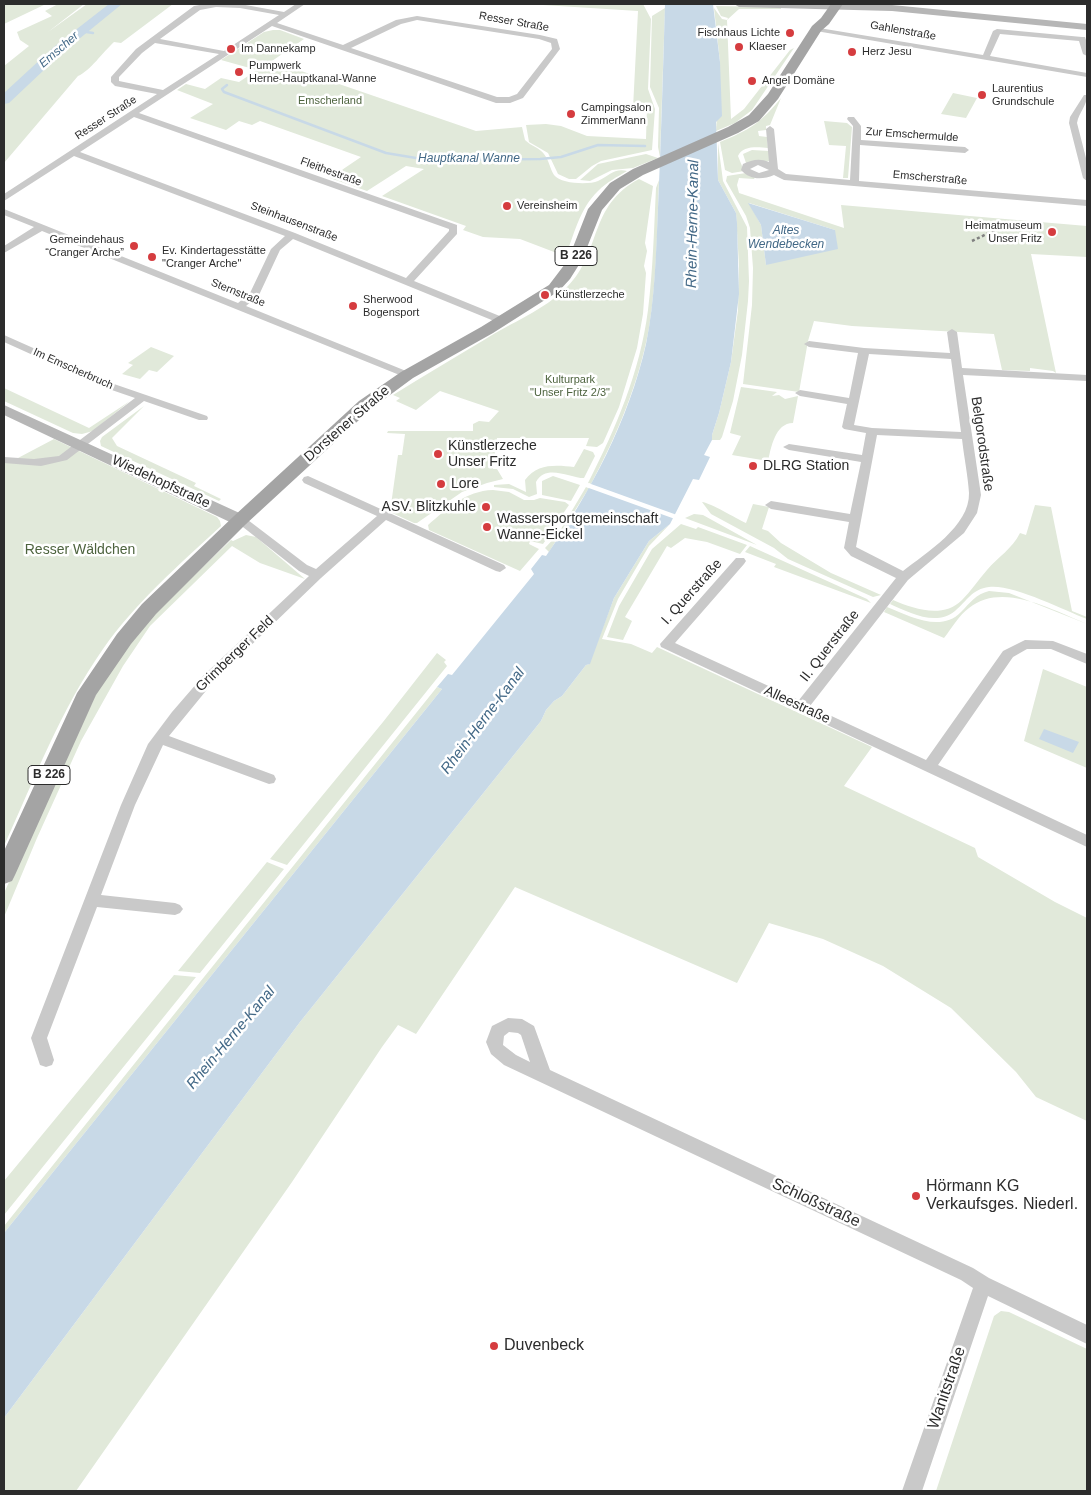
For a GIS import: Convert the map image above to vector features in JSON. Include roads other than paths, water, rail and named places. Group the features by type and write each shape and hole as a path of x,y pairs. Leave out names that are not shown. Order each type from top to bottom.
{"main road":[{"path":"739,4 830,5 932,11 1087,28"},
{"path":"902,4 1087,23"},
{"name":"Dorstener Straße","path":"4,875 73,722 97,677 124,639 149,610 240,520 346,421 388,387 503,321 545,295 561,281 574,260 595,208 608,192 627,178 747,123 760,112 817,27 816,20 830,5"},
{"name":"Wiedehopfstraße","path":"4,409 240,520"}],"street":[{"name":"Resser Straße","path":"4,198 300,4"},
{"path":"164,94 122,85 114,80 136,54 196,8 204,5 236,6 285,14"},
{"name":"Resser Straße","path":"270,23 490,100 503,101 520,96 556,48 556,45 554,41 540,37 416,18 399,22 344,48"},
{"name":"Gahlenstraße","path":"817,27 1087,75"},
{"path":"986,57 996,31 1082,39 1087,54"},
{"path":"154,40 225,53"},
{"path":"1087,97 1074,117 1073,123 1087,178"},
{"name":"Fleithestraße","path":"132,114 454,227 454,232 409,281"},
{"name":"Zur Emschermulde","path":"851,119 857,126 854,183"},
{"name":"Emscherstraße","path":"770,129 774,169 776,173 784,176 1087,203"},
{"name":"Zur Emschermulde","path":"857,142 965,150"},
{"name":"Steinhausenstraße","path":"73,153 292,235 409,281 503,321"},
{"name":"Sternstraße","path":"4,212 407,375"},
{"path":"4,250 41,227"},
{"path":"239,307 254,295 276,249 292,235"},
{"name":"Belgorodstraße","path":"883,604 904,577 964,526 971,513 975,495 952,332"},
{"name":"Im Emscherbruch","path":"4,338 142,398 203,418"},
{"path":"809,344 864,351 955,356"},
{"path":"864,351 848,427 967,436"},
{"path":"957,371 1087,378"},
{"path":"800,393 853,402"},
{"path":"4,460 50,462 64,458 142,398"},
{"path":"872,430 850,544 852,550 904,577"},
{"path":"788,447 866,460"},
{"path":"308,480 500,568"},
{"path":"771,505 855,519"},
{"name":"Grimberger Feld","path":"46,1060 39,1038 144,766 160,738 191,697 209,678 317,574 385,515"},
{"path":"240,520 303,568 317,574"},
{"name":"I. Querstraße","path":"666,644 740,561"},
{"name":"II. Querstraße","path":"801,707 883,604"},
{"name":"Alleestraße","path":"666,644 1087,841"},
{"path":"929,767 1008,654 1025,644 1053,645 1087,659"},
{"path":"160,738 269,779"},
{"path":"92,900 175,910"},
{"name":"Schloßstraße","path":"543,1075 966,1274 1087,1335"},
{"name":"Wanitstraße","path":"912,1491 983,1284"}],"water":[{"name":"Rhein-Herne-Kanal","path":"665,4 713,4 720,62 722,116 716,122 718,180 736,213 737,223 739,294 731,362 712,440 704,455 710,457 699,480 693,479 670,524 649,541 614,598 590,664 586,665 562,696 554,701 546,710 541,721 300,1022 4,1418 4,1233 442,689 437,687 448,674 452,675 534,574 531,569 542,555 546,556 562,532 606,455 639,372 651,311 657,242"},
{"name":"Altes Wendebecken","path":"748,203 835,230 838,249 766,265 761,225"},
{"path":"1044,729 1079,742 1073,753 1039,739"}],"waterway":[{"name":"Emscher","path":"4,100 59,49 116,4"},
{"name":"Hauptkanal Wanne","path":"80,31 93,33"},
{"name":"Hauptkanal Wanne","path":"227,85 222,89 224,92 386,153 428,160 540,159 561,157 598,145 645,146"}],"railway":[{"path":"1000,223 1013,227"},
{"path":"972,241 995,230"}],"place":[{"name":"Fischhaus Lichte","path":"790,33"},
{"name":"Klaeser","path":"739,47"},
{"name":"Im Dannekamp","path":"231,49"},
{"name":"Herz Jesu","path":"852,52"},
{"name":"Pumpwerk Herne-Hauptkanal-Wanne","path":"239,72"},
{"name":"Angel Domäne","path":"752,81"},
{"name":"Laurentius Grundschule","path":"982,95"},
{"name":"Campingsalon ZimmerMann","path":"571,114"},
{"name":"Vereinsheim","path":"507,206"},
{"name":"Heimatmuseum Unser Fritz","path":"1052,232"},
{"name":"Gemeindehaus “Cranger Arche”","path":"134,246"},
{"name":"Ev. Kindertagesstätte \"Cranger Arche\"","path":"152,257"},
{"name":"Künstlerzeche","path":"545,295"},
{"name":"Sherwood Bogensport","path":"353,306"},
{"name":"Künstlerzeche Unser Fritz","path":"438,454"},
{"name":"DLRG Station","path":"753,466"},
{"name":"Lore","path":"441,484"},
{"name":"ASV. Blitzkuhle","path":"486,507"},
{"name":"Wassersportgemeinschaft Wanne-Eickel","path":"487,527"},
{"name":"Hörmann KG Verkaufsges. Niederl.","path":"916,1196"},
{"name":"Duvenbeck","path":"494,1346"}],"park label":[{"name":"Emscherland","path":"330,101"},
{"name":"Kulturpark \"Unser Fritz 2/3\"","path":"570,386"},
{"name":"Resser Wäldchen","path":"80,550"}]}
